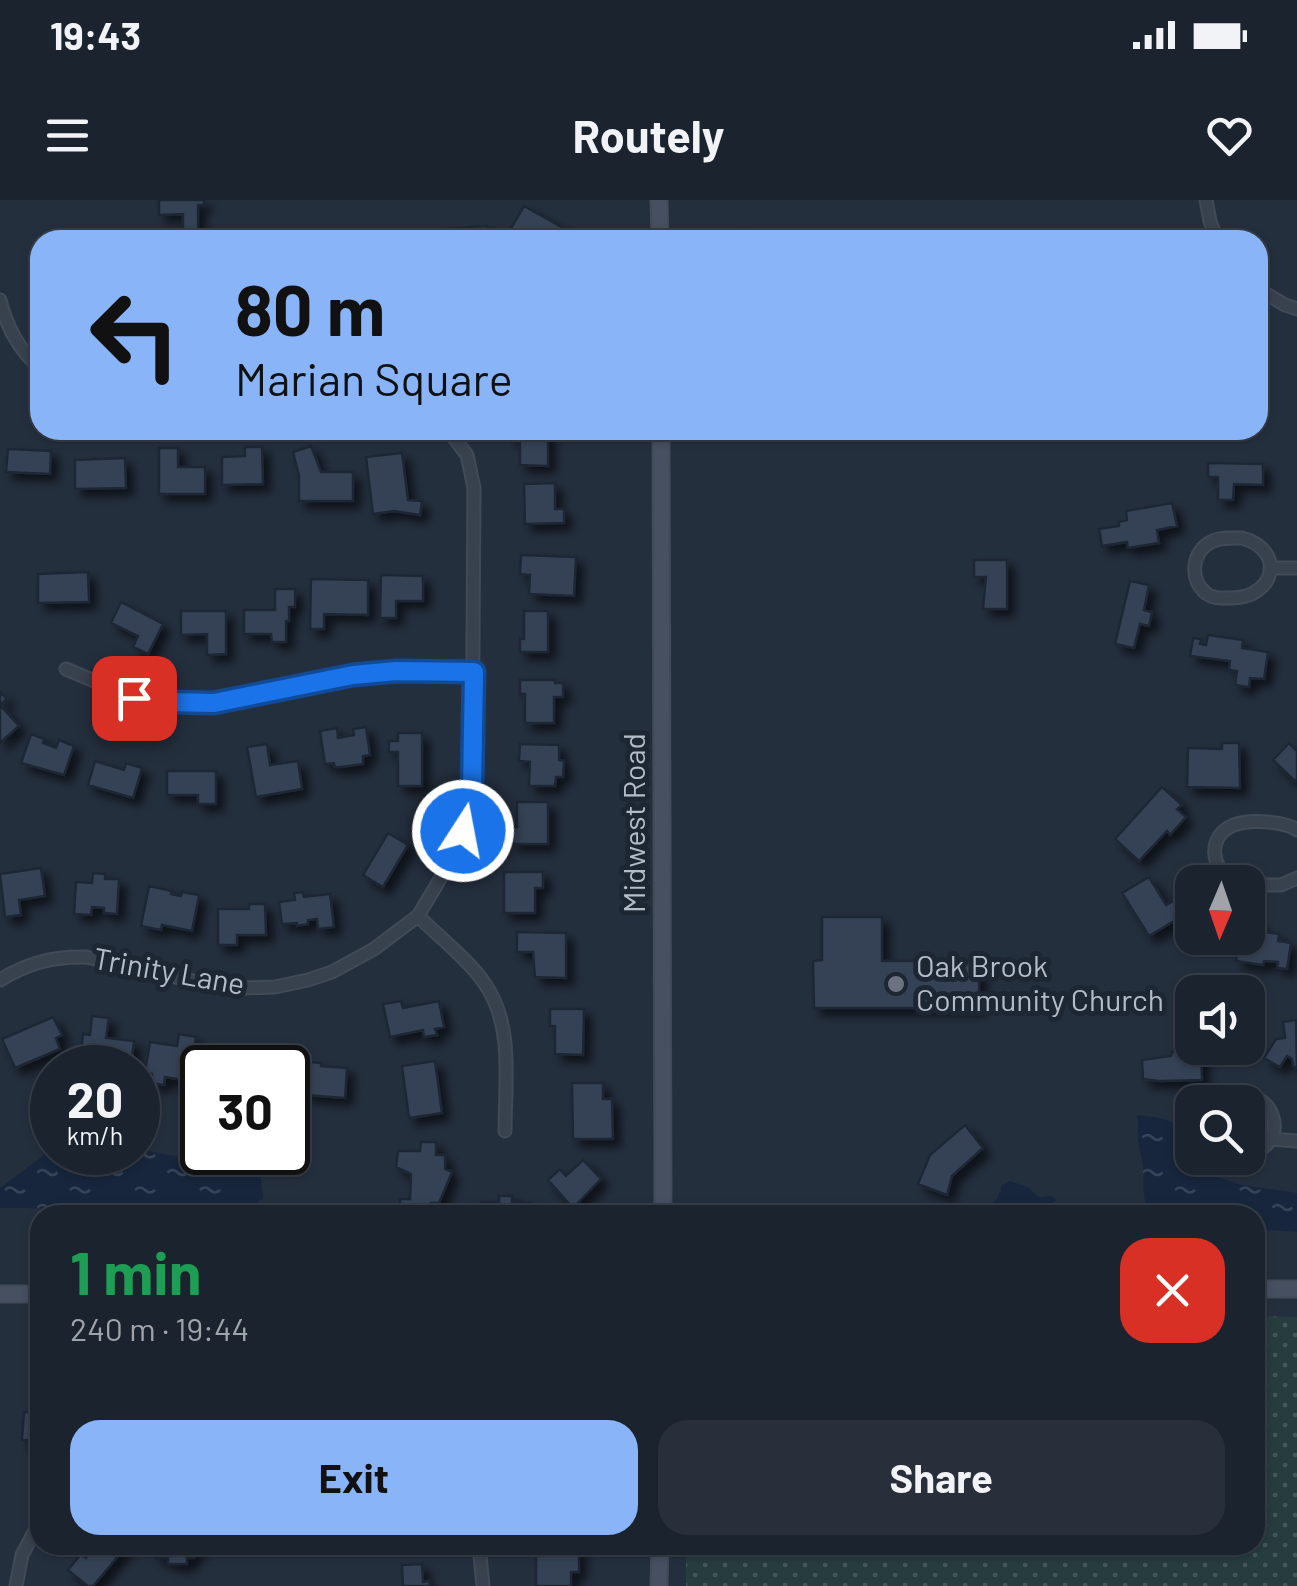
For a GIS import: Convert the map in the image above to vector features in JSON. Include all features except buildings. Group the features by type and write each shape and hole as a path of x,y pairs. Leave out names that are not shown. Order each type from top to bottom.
{"main road":[{"path":"659,200 660,230"},
{"name":"Midwest Road","path":"661,440 663,1205"},
{"path":"1265,1289 1297,1289"},
{"path":"0,1294 30,1294"},
{"path":"659,1586 660,1555"}],"street":[{"path":"1206,200 1213,230"},
{"path":"1268,295 1297,310"},
{"path":"0,300 12,332 30,359"},
{"name":"Trinity Lane","path":"0,980 30,964 68,957 219,986 275,987 308,980 352,963 418,916 455,854 468,812 473,777 474,488 466,455 455,440"},
{"path":"1221,538 1256,542 1267,554 1270,568 1258,591 1239,598 1213,598 1206,594 1199,586 1194,568 1198,552 1221,538"},
{"path":"1270,568 1297,568"},
{"path":"66,669 134,698 199,704 353,675 474,672"},
{"path":"1217,865 1216,843 1228,828 1244,823 1283,823 1297,830"},
{"path":"1265,885 1281,885 1297,878"},
{"path":"418,916 483,980 496,1002 503,1024 505,1131"},
{"path":"1265,1105 1274,1122 1271,1139 1265,1145"},
{"path":"1271,1139 1297,1142"},
{"path":"16,1586 22,1555 30,1540"},
{"path":"481,1555 483,1586"}],"green space":[{"path":"1265,1316 1297,1317 1297,1586 686,1586 686,1555 1265,1555"}],"water":[{"path":"1140,1115 1175,1125 1175,1175 1216,1175 1244,1185 1297,1193 1297,1232 1265,1230 1265,1205 1146,1205 1136,1116"},
{"path":"160,1153 180,1157 180,1175 259,1175 263,1198 254,1205 0,1208 0,1188 30,1166 30,1175 160,1175"},
{"path":"1010,1181 1028,1187 1039,1197 1052,1196 1056,1200 1051,1205 990,1205 997,1199 1002,1185"}],"place":[{"name":"Oak Brook Community Church","path":"896,984"}],"route":[{"path":"134,698 214,703 353,675 474,672 474,764 463,831"}]}
